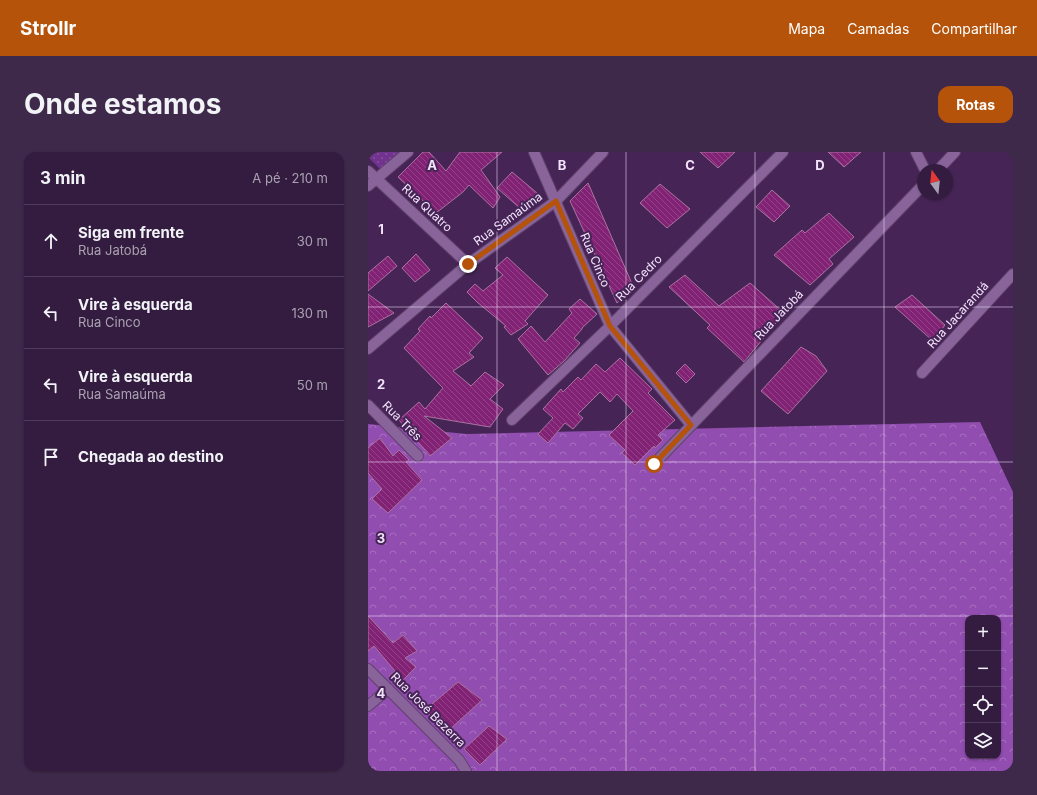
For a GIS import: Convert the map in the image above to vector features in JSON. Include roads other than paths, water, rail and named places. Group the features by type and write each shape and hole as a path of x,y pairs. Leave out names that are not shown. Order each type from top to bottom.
{"street":[{"path":"368,186 408,152"},
{"name":"Rua Cinco","path":"534,152 610,326 691,425"},
{"name":"Rua Samaúma","path":"368,349 468,264 556,201 603,152"},
{"name":"Rua Cedro","path":"512,420 610,326 783,152"},
{"path":"916,152 922,164"},
{"path":"944,164 955,152"},
{"name":"Rua Quatro","path":"368,171 468,264"},
{"name":"Rua Jatobá","path":"654,464 917,191"},
{"name":"Rua Jacarandá","path":"922,373 1013,274"},
{"name":"Rua Três","path":"368,405 418,456"},
{"name":"Rua José Bezerra","path":"368,669 459,760 466,771"},
{"path":"368,706 388,689"}]}
